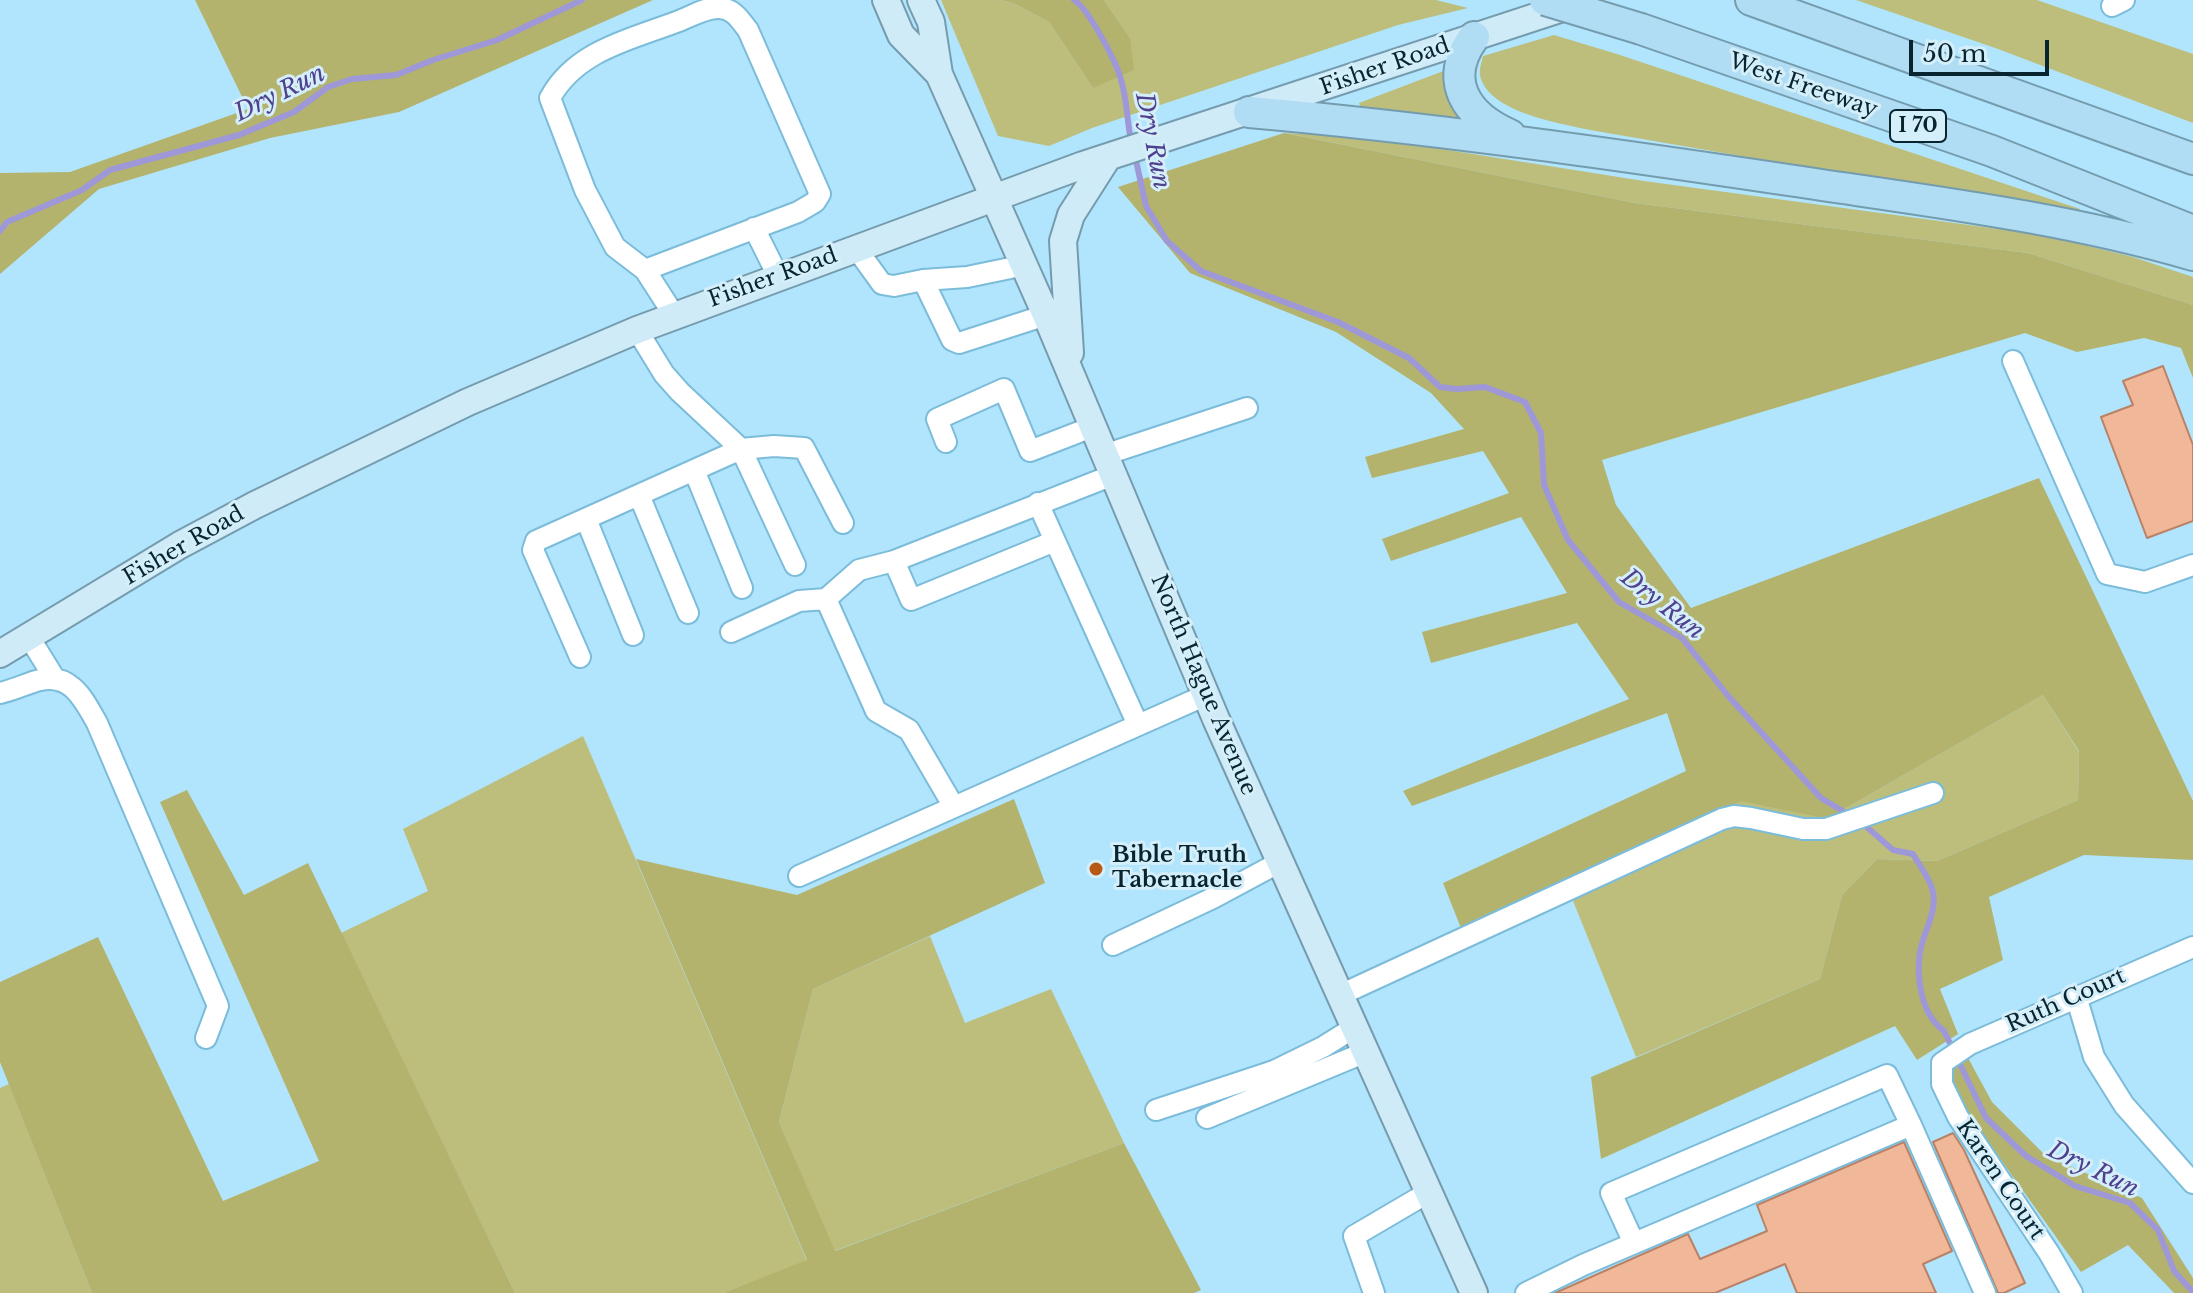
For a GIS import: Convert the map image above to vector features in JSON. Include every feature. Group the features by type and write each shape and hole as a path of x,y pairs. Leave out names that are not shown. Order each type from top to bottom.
{"highway":[{"name":"West Freeway","path":"1545,0 1641,29 1992,151 2193,231"},
{"path":"1751,0 2193,159"},
{"path":"1474,37 1460,60 1460,86 1465,98 1483,120 1526,141"},
{"path":"1249,112 1526,141 2028,217 2193,255"}],"main road":[{"name":"North Hague Avenue","path":"886,0 901,35 939,74"},
{"name":"North Hague Avenue","path":"921,0 931,22 939,74 996,197 1206,695 1474,1293"},
{"name":"Fisher Road","path":"0,654 180,545 255,505 468,402 637,330 1154,141 1587,0"},
{"path":"1072,378 1063,241 1071,215 1108,157"}],"street":[{"path":"645,270 798,212 815,202 820,194 748,30 736,14 721,8 706,10 616,43 573,68 550,98 585,190 615,247 645,270 674,315"},
{"path":"754,228 778,276"},
{"path":"856,248 882,284 894,286 923,280 967,277 1025,265"},
{"path":"923,280 952,340 959,343 1046,315"},
{"path":"637,330 664,374 741,449 795,565"},
{"path":"2013,361 2107,574 2145,582 2193,565"},
{"path":"946,442 937,419 1004,389 1030,451 1092,427"},
{"path":"731,632 799,601 826,599 859,570 894,561 1038,503 1108,465 1247,408"},
{"path":"580,657 533,550 536,541 741,449 774,446 804,448 843,523"},
{"path":"694,470 742,588"},
{"path":"639,495 688,613"},
{"path":"1038,503 1138,725"},
{"path":"586,519 633,635"},
{"path":"894,561 911,600 1055,541"},
{"path":"826,599 876,711 909,730 954,807"},
{"path":"29,637 55,679"},
{"path":"0,693 38,680 55,679 72,685 84,699 218,1006 206,1038"},
{"path":"799,876 1206,695"},
{"path":"1340,995 1722,819 1734,816 1803,829 1826,829 1933,793"},
{"path":"1113,945 1213,898 1280,862"},
{"name":"Ruth Court","path":"1942,1063 1970,1044 2193,947"},
{"path":"2076,996 2094,1057 2124,1105 2193,1183"},
{"path":"1156,1110 1274,1071 1355,1027"},
{"path":"1207,1118 1366,1052"},
{"name":"Karen Court","path":"1942,1063 1942,1084 1958,1117 2049,1253 2072,1293"},
{"path":"1634,1243 1611,1193 1887,1075 1985,1293"},
{"path":"1526,1293 1634,1243 1911,1125"},
{"path":"1374,1293 1354,1236 1429,1192"}],"green space":[{"path":"941,0 1000,0 1013,3 1049,22 1093,88 1130,38 1104,0 1436,0 1468,8 1398,25 1092,128 1049,146 998,136"},
{"path":"1856,0 2037,0 2193,54 2193,123 1998,49"},
{"path":"1554,35 2080,209 2077,217 2013,203 1590,130 1526,114 1510,107 1485,88 1480,75 1483,56"},
{"path":"1446,70 1470,126 1362,112 1359,103"},
{"path":"1284,133 1359,136 1644,181 2043,235 2133,257 2193,277 2193,305 2028,253 1635,203"},
{"path":"2043,695 2079,752 2078,800 1937,861 1877,859 1842,895 1820,979 1636,1057 1565,881 1741,800 1827,819"},
{"path":"583,736 807,1261 723,1293 515,1293 341,933 428,891 403,829"},
{"path":"930,936 965,1023 1051,989 1124,1143 834,1251 779,1122 813,989"},
{"path":"9,1084 92,1293 0,1293 0,1088"}],"shaded area":[{"path":"195,0 653,0 399,112 270,138 99,189 0,274 0,173 70,172 248,109"},
{"path":"1000,0 1104,0 1130,38 1134,70 1093,88 1049,22 1013,3"},
{"path":"1284,133 1635,203 2028,253 2193,305 2193,378 2181,348 2144,338 2077,352 2025,333 1602,460 1616,505 1691,608 2039,478 2193,801 2193,860 2084,855 1989,897 2003,960 1940,989 1958,1034 1917,1060 1895,1026 1601,1159 1591,1077 1820,979 1842,895 1877,859 1937,861 2078,800 2079,751 2043,695 1827,819 1741,801 1461,928 1443,883 1686,771 1667,713 1412,806 1403,791 1629,699 1577,623 1431,663 1422,632 1567,593 1521,517 1391,561 1382,539 1509,493 1483,451 1372,478 1365,457 1464,429 1431,393 1336,332 1190,273 1118,187"},
{"path":"187,790 244,895 308,863 515,1293 92,1293 0,1062 0,982 98,937 223,1201 319,1161 160,802"},
{"path":"1014,799 1045,883 813,989 779,1122 835,1251 1124,1143 1201,1290 1194,1293 723,1293 807,1260 636,859 797,895"},
{"path":"1967,1056 1992,1102 2045,1155 2142,1198 2193,1278 2193,1293 2174,1293 2128,1245 2081,1272 1964,1108 1946,1068"}],"building":[{"path":"2163,366 2193,445 2193,521 2147,538 2101,417 2133,405 2123,381"},
{"path":"1953,1133 1964,1150 2025,1283 2004,1293 1998,1293 1933,1142"},
{"path":"1904,1142 1952,1251 1923,1264 1936,1293 1797,1293 1785,1264 1715,1293 1555,1293 1688,1234 1700,1259 1767,1231 1757,1205"}],"waterway":[{"name":"Dry Run","path":"0,231 7,222 82,190 110,170 239,135 294,112 328,87 352,79 396,75 497,40 582,0"},
{"name":"Dry Run","path":"1074,0 1094,24 1118,72 1125,95 1131,141"},
{"name":"Dry Run","path":"1135,156 1146,206 1167,241 1201,271 1338,322 1409,358 1440,387 1485,387 1525,402 1541,433 1544,485 1568,540 1619,602 1682,638 1729,697 1821,798 1851,816"},
{"name":"Dry Run","path":"1861,822 1893,850 1913,854 1930,883 1933,908 1919,962 1922,995 1930,1015 1944,1031 1986,1118 2026,1156 2075,1186 2130,1203 2158,1230 2174,1271 2193,1292"}],"place":[{"name":"Bible Truth Tabernacle","path":"1096,869"}]}
